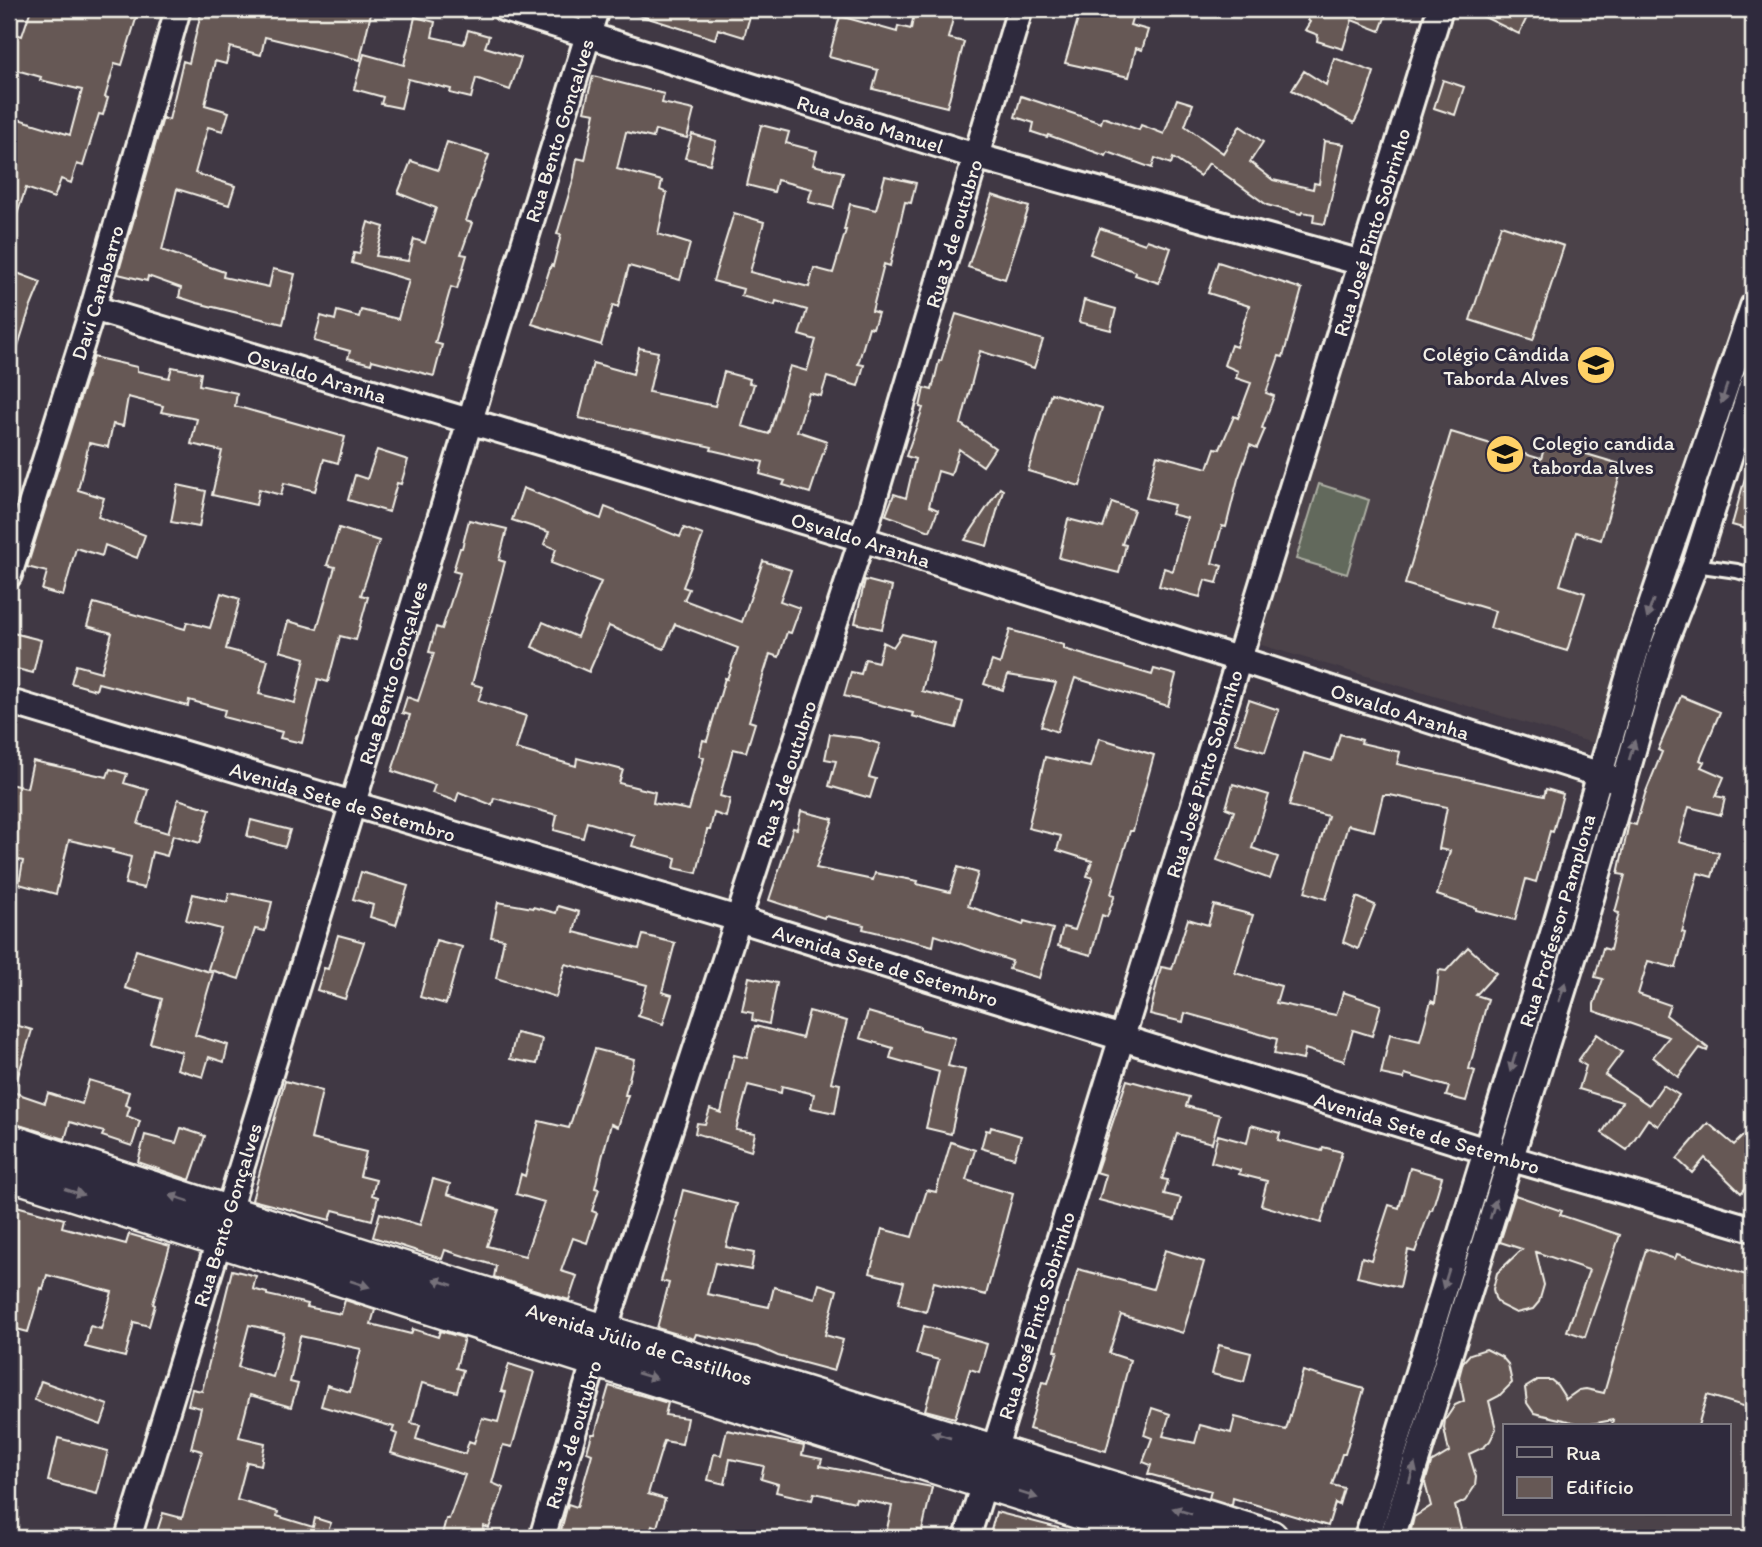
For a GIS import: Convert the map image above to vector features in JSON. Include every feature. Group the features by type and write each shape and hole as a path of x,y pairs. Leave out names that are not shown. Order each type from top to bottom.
{"street":[{"name":"Davi Canabarro","path":"9,575 93,309 177,9"},
{"name":"Rua João Manuel","path":"505,9 975,156 1362,263"},
{"name":"Rua Bento Gonçalves","path":"128,1538 596,9"},
{"name":"Rua 3 de outubro","path":"542,1538 599,1346 862,539 1020,9"},
{"name":"Rua José Pinto Sobrinho","path":"967,1538 1440,9"},
{"name":"Rua Professor Pamplona","path":"1367,1538 1435,1357 1497,1154 1556,924 1599,772 1649,648 1753,306"},
{"name":"Osvaldo Aranha","path":"93,309 862,539 1599,772 1623,782"},
{"name":"Rua Professor Pamplona","path":"1497,1154 1582,930 1623,782 1649,648 1696,565 1753,382"},
{"name":"Avenida Sete de Setembro","path":"12,702 738,919 1497,1154 1753,1229"},
{"path":"1556,924 1582,930"},
{"name":"Avenida Júlio de Castilhos","path":"9,1142 126,1195 484,1310 990,1466 1265,1537"},
{"name":"Avenida Júlio de Castilhos","path":"9,1172 126,1195"},
{"name":"Rua Professor Pamplona","path":"1392,1538 1435,1357"},
{"name":"Avenida Júlio de Castilhos","path":"990,1466 1166,1538"}],"lane":[{"path":"1696,565 1753,576"}],"shaded area":[{"name":"Colegio candida taborda alves","path":"1455,9 1753,9 1753,264 1600,745 1258,644"},
{"path":"1513,1172 1753,1247 1753,1538 1407,1538 1450,1363"}],"green space":[{"path":"1319,484 1369,500 1347,574 1296,559"}],"building":[{"path":"31,9 139,9 122,65 115,63 103,115 99,114 83,166 77,164 71,183 61,179 54,198 26,188 12,229 9,229 9,179 18,142 9,140 9,116 70,135 82,90 40,80 41,77 9,68 9,32 22,36"},
{"path":"202,9 372,9 360,60 265,37 261,55 230,47 226,64 215,61 205,105 229,112 223,131 208,127 195,173 235,186 229,205 177,189 162,250 224,272 223,277 269,287 273,269 295,274 283,324 179,297 181,288 148,276 147,281 118,274 163,118 169,120 183,61 189,63"},
{"path":"633,9 752,9 744,37 718,29 715,39 632,13"},
{"path":"927,9 955,11 948,38 964,42 947,107 873,89 878,70 829,57 840,16 897,32 898,26 911,29 914,14 925,16"},
{"path":"1081,9 1122,9 1134,12 1130,25 1148,30 1142,50 1136,48 1129,77 1065,63"},
{"path":"1312,9 1333,13 1326,9 1388,9 1380,31 1352,20 1343,49 1317,41 1318,35 1305,30 1310,22 1308,20"},
{"path":"1468,9 1531,9 1519,34"},
{"path":"415,17 435,22 432,37 464,44 468,30 489,36 485,47 521,58 510,90 476,78 471,98 450,93 451,89 408,79 401,108 381,104 383,97 354,89 364,54 404,65"},
{"path":"1334,58 1374,72 1354,123 1292,90 1304,71 1326,85"},
{"path":"593,76 664,94 662,103 694,110 687,138 655,130 653,138 626,132 617,169 662,181 660,190 667,193 658,234 690,244 680,280 629,266 618,307 613,305 601,345 532,324 551,265 553,266 561,235 557,234 577,158 585,160 595,113 584,111"},
{"path":"1443,80 1464,87 1455,115 1434,108"},
{"path":"1021,96 1101,123 1103,117 1139,130 1141,125 1164,134 1177,99 1193,104 1185,126 1223,153 1240,126 1263,142 1250,162 1273,180 1313,189 1314,183 1319,184 1324,141 1344,144 1325,224 1313,222 1314,214 1301,214 1267,205 1209,163 1200,176 1173,158 1171,164 1155,158 1152,168 1108,152 1106,156 1032,132 1034,123 1015,117"},
{"path":"761,125 789,132 786,143 817,151 813,165 843,172 833,208 808,202 812,189 777,180 774,192 747,185"},
{"path":"692,134 716,141 710,164 685,158"},
{"path":"447,142 489,155 466,221 472,223 461,254 467,255 457,289 451,287 435,343 442,345 434,376 372,360 371,364 348,358 350,351 314,341 321,316 335,320 337,311 359,317 361,310 398,319 409,280 352,263 354,253 359,254 368,222 384,227 376,256 408,261 414,239 425,243 436,208 398,193 411,161 438,170"},
{"path":"885,176 916,183 911,203 905,202 890,266 884,264 872,311 878,313 873,328 869,327 858,364 864,365 858,386 827,377 821,396 809,393 797,431 827,441 810,493 783,485 785,481 760,474 763,462 711,450 712,447 579,418 593,363 633,374 639,348 658,352 649,392 715,406 724,372 750,379 749,383 754,384 742,426 769,434 790,366 807,371 816,340 799,335 807,310 776,301 775,305 741,296 743,289 713,281 734,213 764,222 750,272 809,287 814,268 833,273 846,230 850,204 876,210"},
{"path":"992,195 1029,207 1005,279 968,267"},
{"path":"1501,225 1564,246 1533,340 1470,320"},
{"path":"1100,228 1145,244 1147,240 1171,248 1159,283 1090,254"},
{"path":"1218,262 1302,289 1283,357 1279,356 1266,393 1274,396 1262,428 1265,429 1257,448 1250,445 1226,527 1222,526 1212,563 1222,566 1217,583 1205,580 1200,597 1159,586 1164,568 1173,571 1187,518 1171,514 1174,505 1146,498 1157,455 1208,468 1215,448 1220,449 1234,416 1238,418 1251,383 1236,378 1238,371 1224,365 1231,345 1236,347 1249,306 1208,293"},
{"path":"9,270 41,282 13,362 9,362"},
{"path":"1084,300 1116,309 1111,330 1079,322"},
{"path":"956,314 1043,340 1034,368 980,351 961,424 995,448 983,466 959,449 951,475 938,471 929,506 938,510 930,531 886,515 894,494 906,498 915,459 906,456 923,408 920,407 924,388 932,390"},
{"path":"93,357 169,378 172,367 201,373 199,385 237,393 235,406 345,437 338,463 324,459 315,491 284,483 281,495 259,489 256,505 212,495 222,451 191,444 197,419 161,412 163,406 128,397 123,426 113,424 108,447 89,443 78,490 104,498 98,517 145,535 137,558 105,545 102,556 76,548 63,596 42,590 47,572 27,567"},
{"path":"1051,393 1102,408 1080,486 1028,471"},
{"path":"1451,432 1541,459 1546,442 1623,465 1601,540 1576,532 1560,585 1585,593 1567,651 1490,628 1495,611 1405,584"},
{"path":"377,450 408,460 401,484 397,483 389,512 348,500 355,475 367,479"},
{"path":"1748,467 1753,468 1753,531 1732,525"},
{"path":"178,485 206,491 199,527 171,522"},
{"path":"523,488 601,519 605,507 680,537 684,528 703,535 683,587 689,589 684,600 742,622 763,561 791,570 780,601 800,608 791,633 787,632 779,657 770,654 749,721 755,723 746,752 733,749 720,796 730,799 726,817 714,813 710,830 707,830 697,873 674,868 676,858 632,846 635,836 587,822 583,838 554,830 557,815 494,798 492,805 459,792 456,801 432,793 435,785 392,771 410,715 402,713 407,697 418,701 434,653 429,652 436,627 442,629 460,573 453,571 469,520 507,529 499,560 505,562 472,684 483,687 478,701 526,716 516,749 576,766 577,758 623,770 619,783 655,792 653,803 689,810 704,758 699,756 703,740 707,741 725,678 727,679 738,648 675,624 664,649 609,626 589,672 532,647 543,622 577,637 601,582 551,563 556,549 544,544 549,532 512,520"},
{"path":"1000,488 1003,490 987,546 965,540"},
{"path":"1112,502 1134,510 1122,544 1126,545 1119,573 1059,558 1068,519 1103,528"},
{"path":"339,528 379,541 361,595 368,597 356,640 340,636 328,682 318,679 302,743 280,738 282,732 223,717 225,710 189,700 188,706 98,683 96,690 71,683 76,665 101,672 112,633 87,626 94,603 185,629 187,622 210,628 221,593 240,599 226,649 268,660 259,694 295,703 305,658 280,651 288,621 317,629 335,567 327,565"},
{"path":"865,580 892,587 882,629 855,623"},
{"path":"1010,630 1152,675 1154,669 1176,675 1168,706 1075,678 1057,732 1041,726 1056,683 1008,675 1003,690 984,684 992,661 1000,664"},
{"path":"9,632 41,640 33,673 9,667"},
{"path":"902,634 934,642 922,691 963,702 956,728 912,716 913,713 844,696 851,672 861,674 865,659 878,662 883,642 893,647"},
{"path":"1681,696 1720,712 1700,760 1704,762 1701,767 1724,777 1716,796 1725,798 1721,815 1689,807 1679,842 1719,853 1712,877 1698,873 1682,932 1685,933 1676,968 1648,961 1638,994 1670,1005 1666,1015 1708,1048 1707,1051 1700,1048 1678,1077 1653,1057 1669,1037 1594,1011 1594,1004 1603,979 1595,977 1603,948 1610,950 1619,913 1615,912 1625,875 1618,874 1629,823 1636,825 1662,752 1658,750"},
{"path":"1249,700 1279,710 1265,752 1235,743"},
{"path":"830,734 880,744 869,777 876,779 870,798 829,786 836,761 825,759"},
{"path":"1340,734 1362,740 1361,743 1400,752 1397,764 1544,796 1546,789 1563,794 1536,882 1526,879 1515,920 1476,910 1437,895 1450,851 1439,849 1447,807 1390,795 1383,795 1374,831 1348,825 1326,899 1305,892 1328,816 1289,806 1304,753 1332,761"},
{"path":"1099,738 1154,755 1133,831 1130,831 1111,894 1115,895 1107,917 1102,915 1091,955 1058,946 1063,927 1075,930 1093,878 1087,876 1092,861 1057,850 1061,836 1028,828 1045,757 1090,767"},
{"path":"33,761 107,777 110,769 127,774 124,783 148,790 138,824 168,833 178,799 210,809 200,843 173,835 167,856 152,852 144,888 125,884 131,857 69,840 56,894 19,884 23,861 11,858 15,841 9,839 9,784 27,788"},
{"path":"1233,784 1269,795 1252,848 1278,857 1270,879 1217,860 1234,811 1226,808"},
{"path":"801,811 833,819 816,868 873,880 875,873 918,881 917,884 950,892 958,867 978,873 968,906 1023,925 1024,921 1053,929 1039,978 1009,969 1012,961 935,935 933,946 863,929 864,925 825,916 824,918 769,900 793,828 797,829"},
{"path":"251,820 290,830 285,847 247,836"},
{"path":"361,872 408,886 396,925 370,917 373,905 353,899"},
{"path":"229,893 272,902 265,931 255,929 239,979 208,969 221,929 186,920 193,894 227,902"},
{"path":"1357,897 1375,905 1358,949 1343,942"},
{"path":"498,902 556,913 558,906 579,912 574,932 639,949 643,935 675,943 662,992 672,995 663,1024 638,1016 647,985 565,964 556,997 496,978 504,939 491,937"},
{"path":"1214,905 1253,915 1235,973 1281,986 1276,1003 1336,1015 1343,992 1381,1005 1372,1036 1353,1030 1344,1061 1305,1049 1303,1060 1274,1054 1277,1039 1185,1013 1183,1022 1150,1014 1161,967 1172,969 1188,919 1208,925"},
{"path":"338,935 364,942 345,999 317,990 324,968 328,969"},
{"path":"436,940 462,947 446,1004 420,997"},
{"path":"1468,947 1496,973 1476,995 1488,999 1469,1069 1475,1071 1466,1101 1446,1096 1449,1087 1405,1074 1404,1079 1381,1074 1390,1034 1420,1041 1431,1001 1435,1003 1439,970 1446,971"},
{"path":"136,950 213,973 195,1035 228,1045 224,1062 209,1057 203,1077 177,1069 182,1052 150,1043 162,999 125,988"},
{"path":"749,977 777,983 769,1024 752,1020 753,1013 742,1011"},
{"path":"809,1011 847,1021 831,1082 840,1084 835,1113 811,1108 814,1094 782,1086 781,1093 748,1085 736,1130 755,1133 751,1151 695,1133 697,1123 705,1124 710,1109 721,1113 734,1055 747,1058 755,1026 802,1038"},
{"path":"868,1012 955,1038 948,1066 965,1070 951,1134 926,1128 939,1072 890,1058 893,1048 860,1038"},
{"path":"9,1023 32,1030 13,1092 45,1103 48,1093 82,1104 89,1080 129,1092 125,1105 130,1107 127,1116 140,1121 132,1146 102,1136 104,1132 70,1122 65,1139 9,1122"},
{"path":"516,1033 542,1039 537,1064 510,1059"},
{"path":"1597,1034 1622,1052 1605,1075 1649,1105 1663,1085 1679,1095 1658,1126 1648,1119 1627,1150 1602,1133 1622,1102 1579,1089 1586,1066 1578,1061"},
{"path":"595,1049 634,1059 625,1095 628,1095 618,1127 611,1124 602,1158 595,1188 599,1189 592,1211 597,1213 587,1243 573,1238 561,1271 577,1276 569,1300 494,1277 496,1266 445,1250 442,1259 373,1237 380,1213 420,1225 433,1179 450,1184 447,1194 499,1210 487,1246 525,1256 544,1202 516,1194 521,1174 525,1176 539,1121 569,1128"},
{"path":"1127,1080 1189,1097 1186,1106 1220,1115 1212,1143 1177,1134 1162,1179 1168,1180 1164,1194 1181,1198 1175,1220 1099,1200 1106,1175 1096,1172"},
{"path":"285,1081 322,1091 311,1139 366,1152 360,1176 376,1180 372,1195 378,1197 372,1220 333,1210 330,1220 252,1200"},
{"path":"1708,1123 1734,1145 1753,1126 1753,1180 1741,1193 1705,1158 1692,1173 1677,1159"},
{"path":"1251,1125 1280,1133 1278,1140 1322,1151 1323,1147 1342,1152 1321,1223 1261,1205 1267,1181 1239,1174 1240,1170 1211,1162 1218,1135 1247,1143"},
{"path":"991,1127 1021,1136 1014,1158 981,1148 986,1130 990,1131"},
{"path":"181,1128 205,1136 190,1180 138,1162 145,1135 176,1143"},
{"path":"951,1142 975,1150 966,1180 1013,1194 986,1295 934,1282 926,1312 898,1304 904,1282 870,1273 882,1229 912,1237 927,1190 936,1192"},
{"path":"1410,1168 1442,1177 1415,1252 1408,1250 1400,1287 1357,1277 1362,1257 1371,1260 1389,1205 1399,1208"},
{"path":"683,1190 737,1204 726,1247 754,1253 751,1270 715,1263 707,1294 769,1307 774,1287 815,1298 819,1284 837,1290 825,1335 843,1340 834,1371 778,1356 758,1347 696,1334 694,1339 657,1328 669,1283 661,1281"},
{"path":"1515,1195 1562,1211 1560,1215 1620,1235 1585,1337 1567,1331 1589,1270 1536,1252 1544,1285 1539,1302 1533,1309 1516,1313 1500,1305 1495,1298 1493,1289 1497,1273 1522,1249 1500,1242"},
{"path":"9,1204 64,1219 62,1227 126,1244 129,1234 170,1246 149,1326 134,1322 125,1357 85,1347 90,1326 101,1329 112,1292 47,1275 28,1332 9,1327 9,1305 14,1287 9,1286"},
{"path":"1646,1249 1675,1259 1677,1254 1753,1277 1753,1409 1707,1395 1699,1424 1612,1424 1613,1420 1581,1424 1534,1413 1527,1403 1525,1388 1538,1380 1551,1380 1566,1399 1579,1390 1604,1393"},
{"path":"1165,1250 1204,1262 1183,1333 1121,1315 1109,1353 1130,1360 1106,1451 1029,1429 1042,1382 1048,1383 1058,1351 1055,1351 1066,1303 1078,1269 1153,1289"},
{"path":"232,1270 256,1276 253,1289 267,1295 308,1304 307,1307 341,1314 345,1300 375,1310 371,1324 411,1334 413,1329 438,1337 440,1331 464,1338 456,1368 463,1370 457,1392 422,1383 411,1423 420,1425 416,1439 465,1454 469,1441 474,1443 482,1418 498,1422 506,1392 501,1391 509,1364 534,1372 512,1447 503,1445 492,1483 504,1488 489,1528 484,1526 481,1538 441,1538 465,1475 391,1453 397,1434 392,1432 394,1427 321,1406 327,1385 350,1392 361,1349 300,1336 290,1382 298,1384 291,1407 250,1395 239,1437 265,1443 261,1465 247,1462 237,1500 278,1512 277,1516 313,1527 315,1518 331,1523 328,1531 336,1534 335,1538 155,1538 163,1513 182,1518 202,1451 191,1448 201,1408 188,1405 192,1389 202,1391","holes":["249,1325 284,1333 273,1377 238,1367"]},
{"path":"924,1326 987,1344 979,1372 970,1369 955,1418 925,1410 939,1360 916,1354"},
{"path":"1219,1345 1251,1353 1244,1382 1212,1374"},
{"path":"1486,1349 1502,1357 1508,1364 1512,1383 1499,1396 1489,1401 1496,1429 1490,1441 1469,1454 1476,1477 1475,1486 1465,1501 1455,1506 1461,1529 1460,1538 1409,1538 1414,1517 1431,1506 1425,1483 1431,1463 1449,1452 1445,1420 1455,1405 1464,1401 1459,1377 1463,1362 1470,1354"},
{"path":"1303,1371 1364,1389 1345,1454 1342,1454 1332,1485 1344,1488 1339,1505 1335,1503 1328,1526 1233,1498 1232,1505 1225,1503 1209,1498 1211,1491 1148,1474 1151,1465 1143,1462 1152,1438 1144,1435 1152,1408 1170,1414 1163,1436 1195,1443 1200,1425 1231,1433 1235,1417 1286,1430"},
{"path":"41,1381 108,1405 101,1425 34,1400"},
{"path":"609,1386 668,1403 665,1415 687,1418 682,1444 664,1441 648,1494 665,1499 657,1527 652,1525 648,1538 559,1538 568,1504 577,1507 592,1454 587,1452"},
{"path":"727,1430 804,1446 802,1455 822,1459 820,1466 932,1487 922,1531 918,1530 916,1538 885,1538 892,1506 856,1498 855,1502 814,1493 812,1500 776,1492 778,1484 761,1479 764,1466 730,1459 725,1484 708,1480 714,1454 721,1455"},
{"path":"58,1438 108,1451 97,1494 48,1481"},
{"path":"996,1512 1074,1532 1074,1538 989,1538"}],"place":[{"name":"Colégio Cândida Taborda Alves","path":"1596,365"},
{"name":"Colegio candida taborda alves","path":"1505,454"}]}
